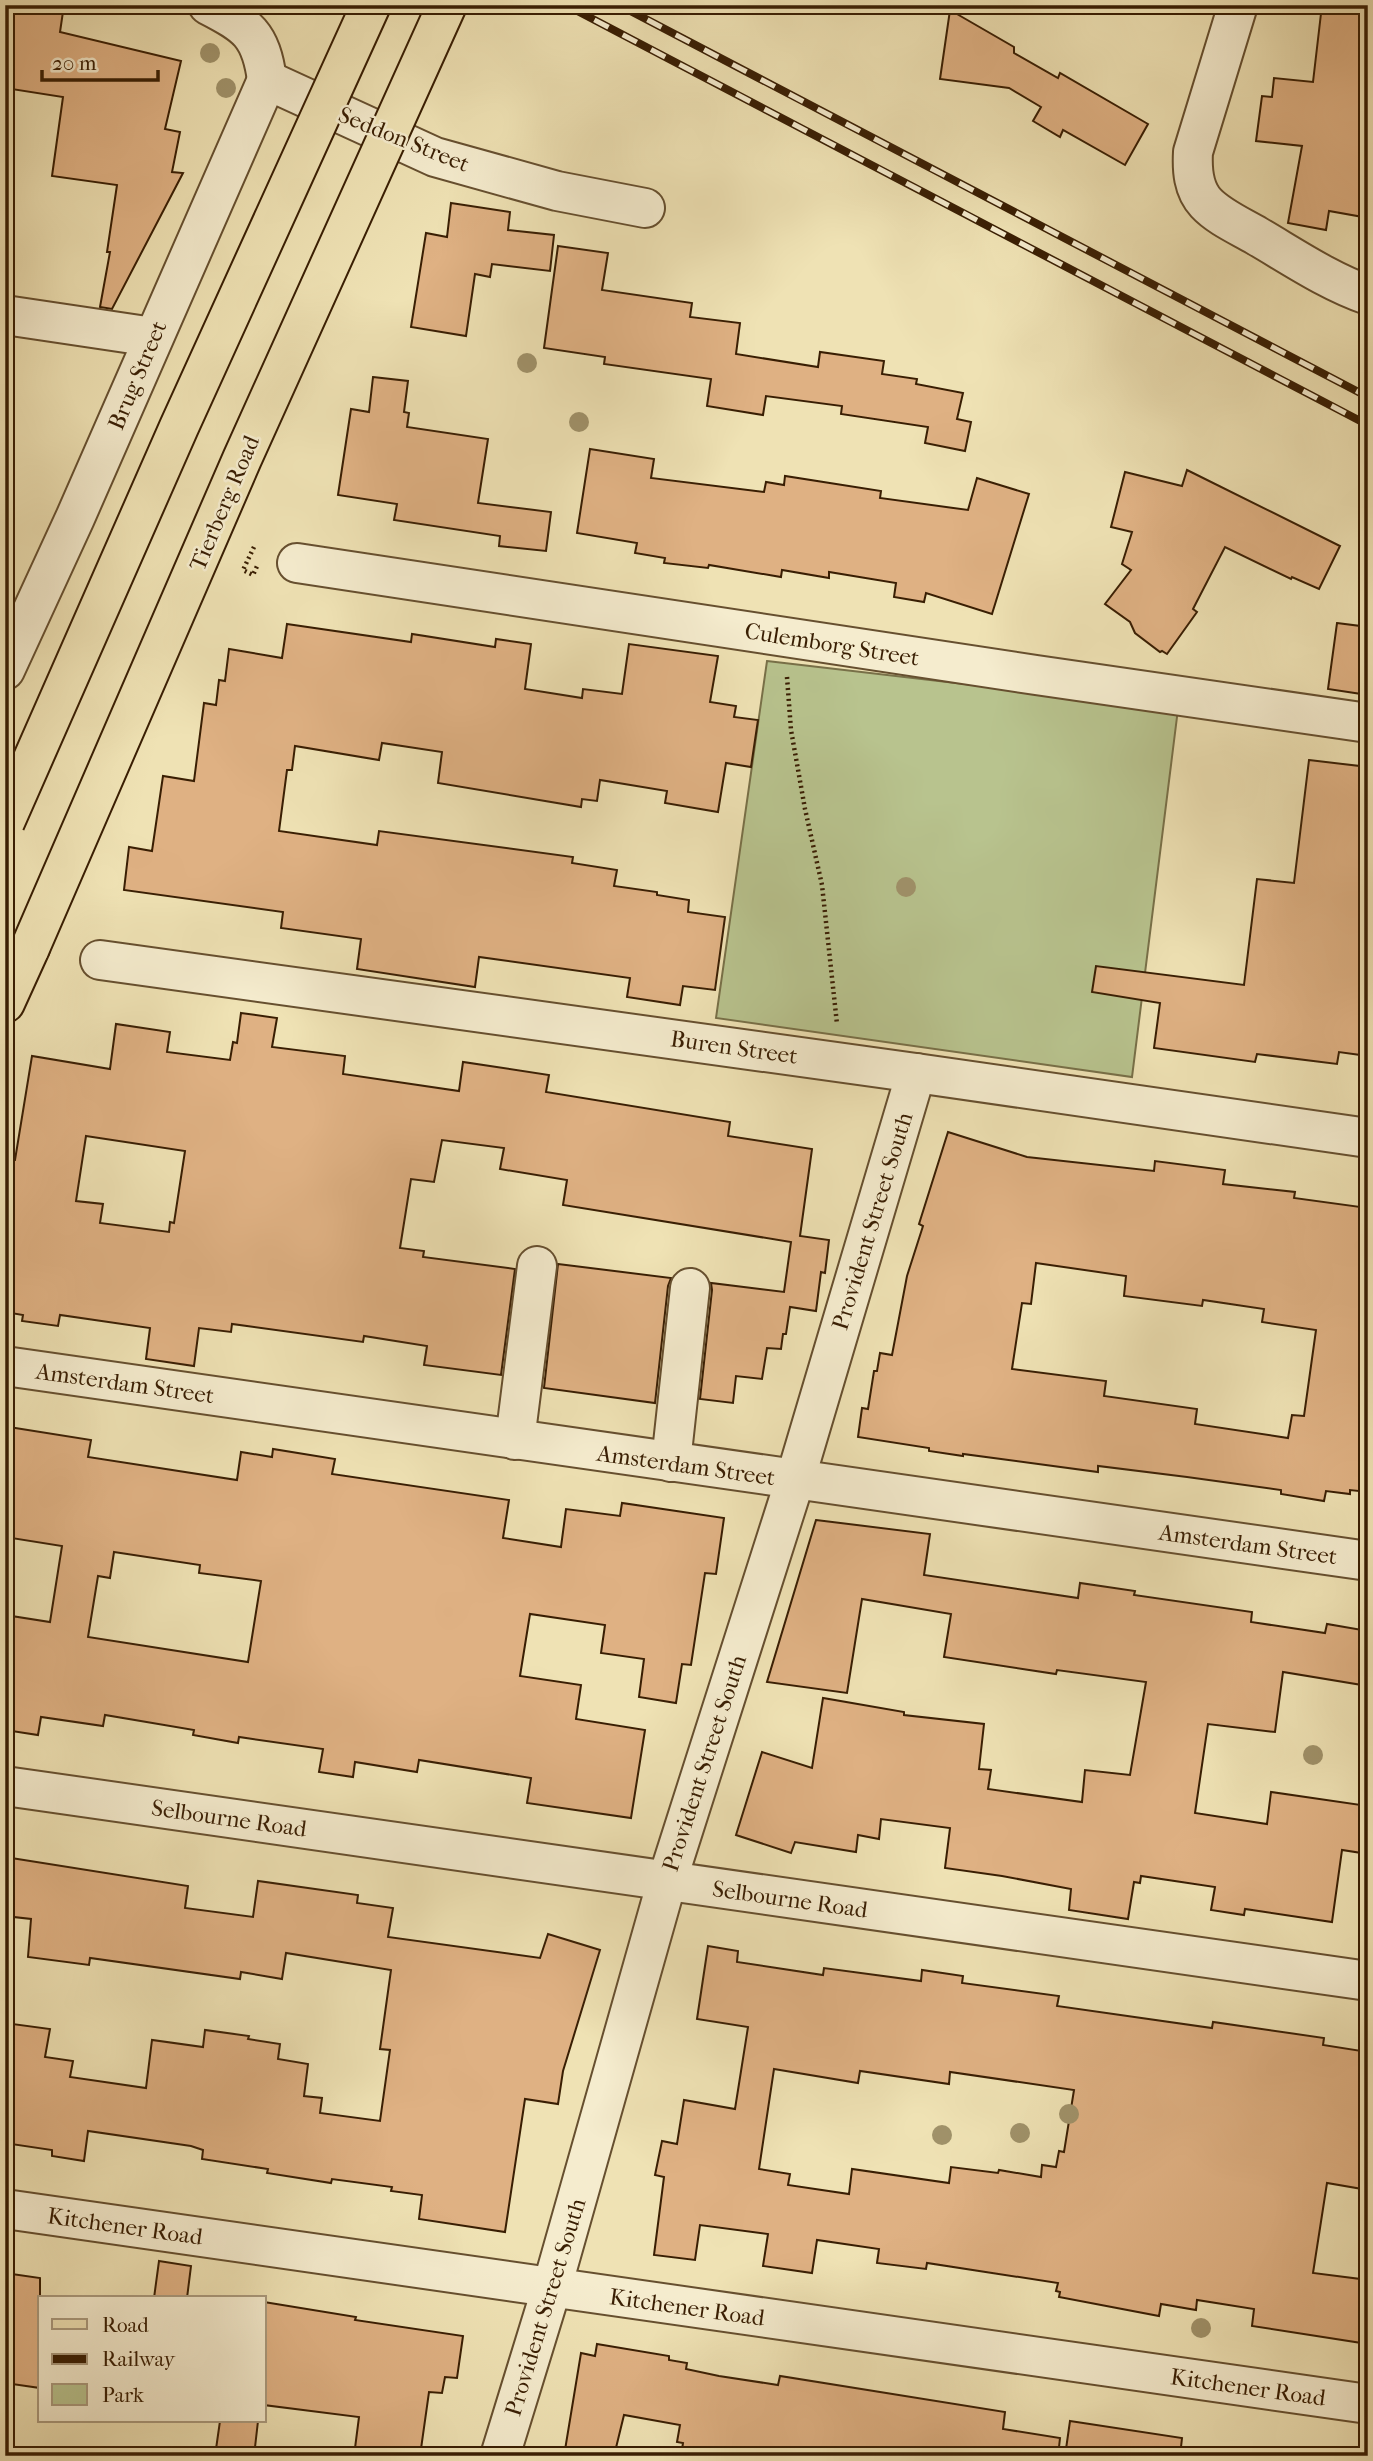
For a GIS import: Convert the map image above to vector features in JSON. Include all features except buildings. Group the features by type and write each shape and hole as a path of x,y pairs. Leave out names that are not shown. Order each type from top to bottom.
{"main road":[{"path":"5,822 179,427 371,5"},
{"name":"Tierberg Road","path":"5,1003 242,459 447,5"}],"street":[{"path":"208,5 246,27 257,41 264,59 267,80"},
{"path":"1238,5 1193,152 1192,174 1195,183 1206,203 1216,211 1331,279 1368,295"},
{"name":"Seddon Street","path":"267,80 435,157 557,191 645,208"},
{"name":"Brug Street","path":"5,670 75,518 267,80"},
{"path":"5,315 153,337"},
{"name":"Culemborg Street","path":"280,558 1009,671 1368,723"},
{"name":"Buren Street","path":"100,960 1368,1138"},
{"name":"Provident Street South","path":"500,2456 552,2287 667,1881 794,1480 916,1073"},
{"path":"515,1440 537,1266"},
{"path":"671,1462 690,1288"},
{"name":"Amsterdam Street","path":"5,1366 1368,1561"},
{"name":"Selbourne Road","path":"5,1786 1368,1981"},
{"name":"Kitchener Road","path":"5,2209 1368,2404"}],"path":[{"path":"254,547 243,570 253,575 280,558"},
{"path":"788,673 791,730 829,934 836,1034"}],"green space":[{"path":"767,661 1178,709 1132,1077 716,1018"}],"railway":[{"path":"566,5 1368,425"},
{"path":"619,5 1368,397"}]}
